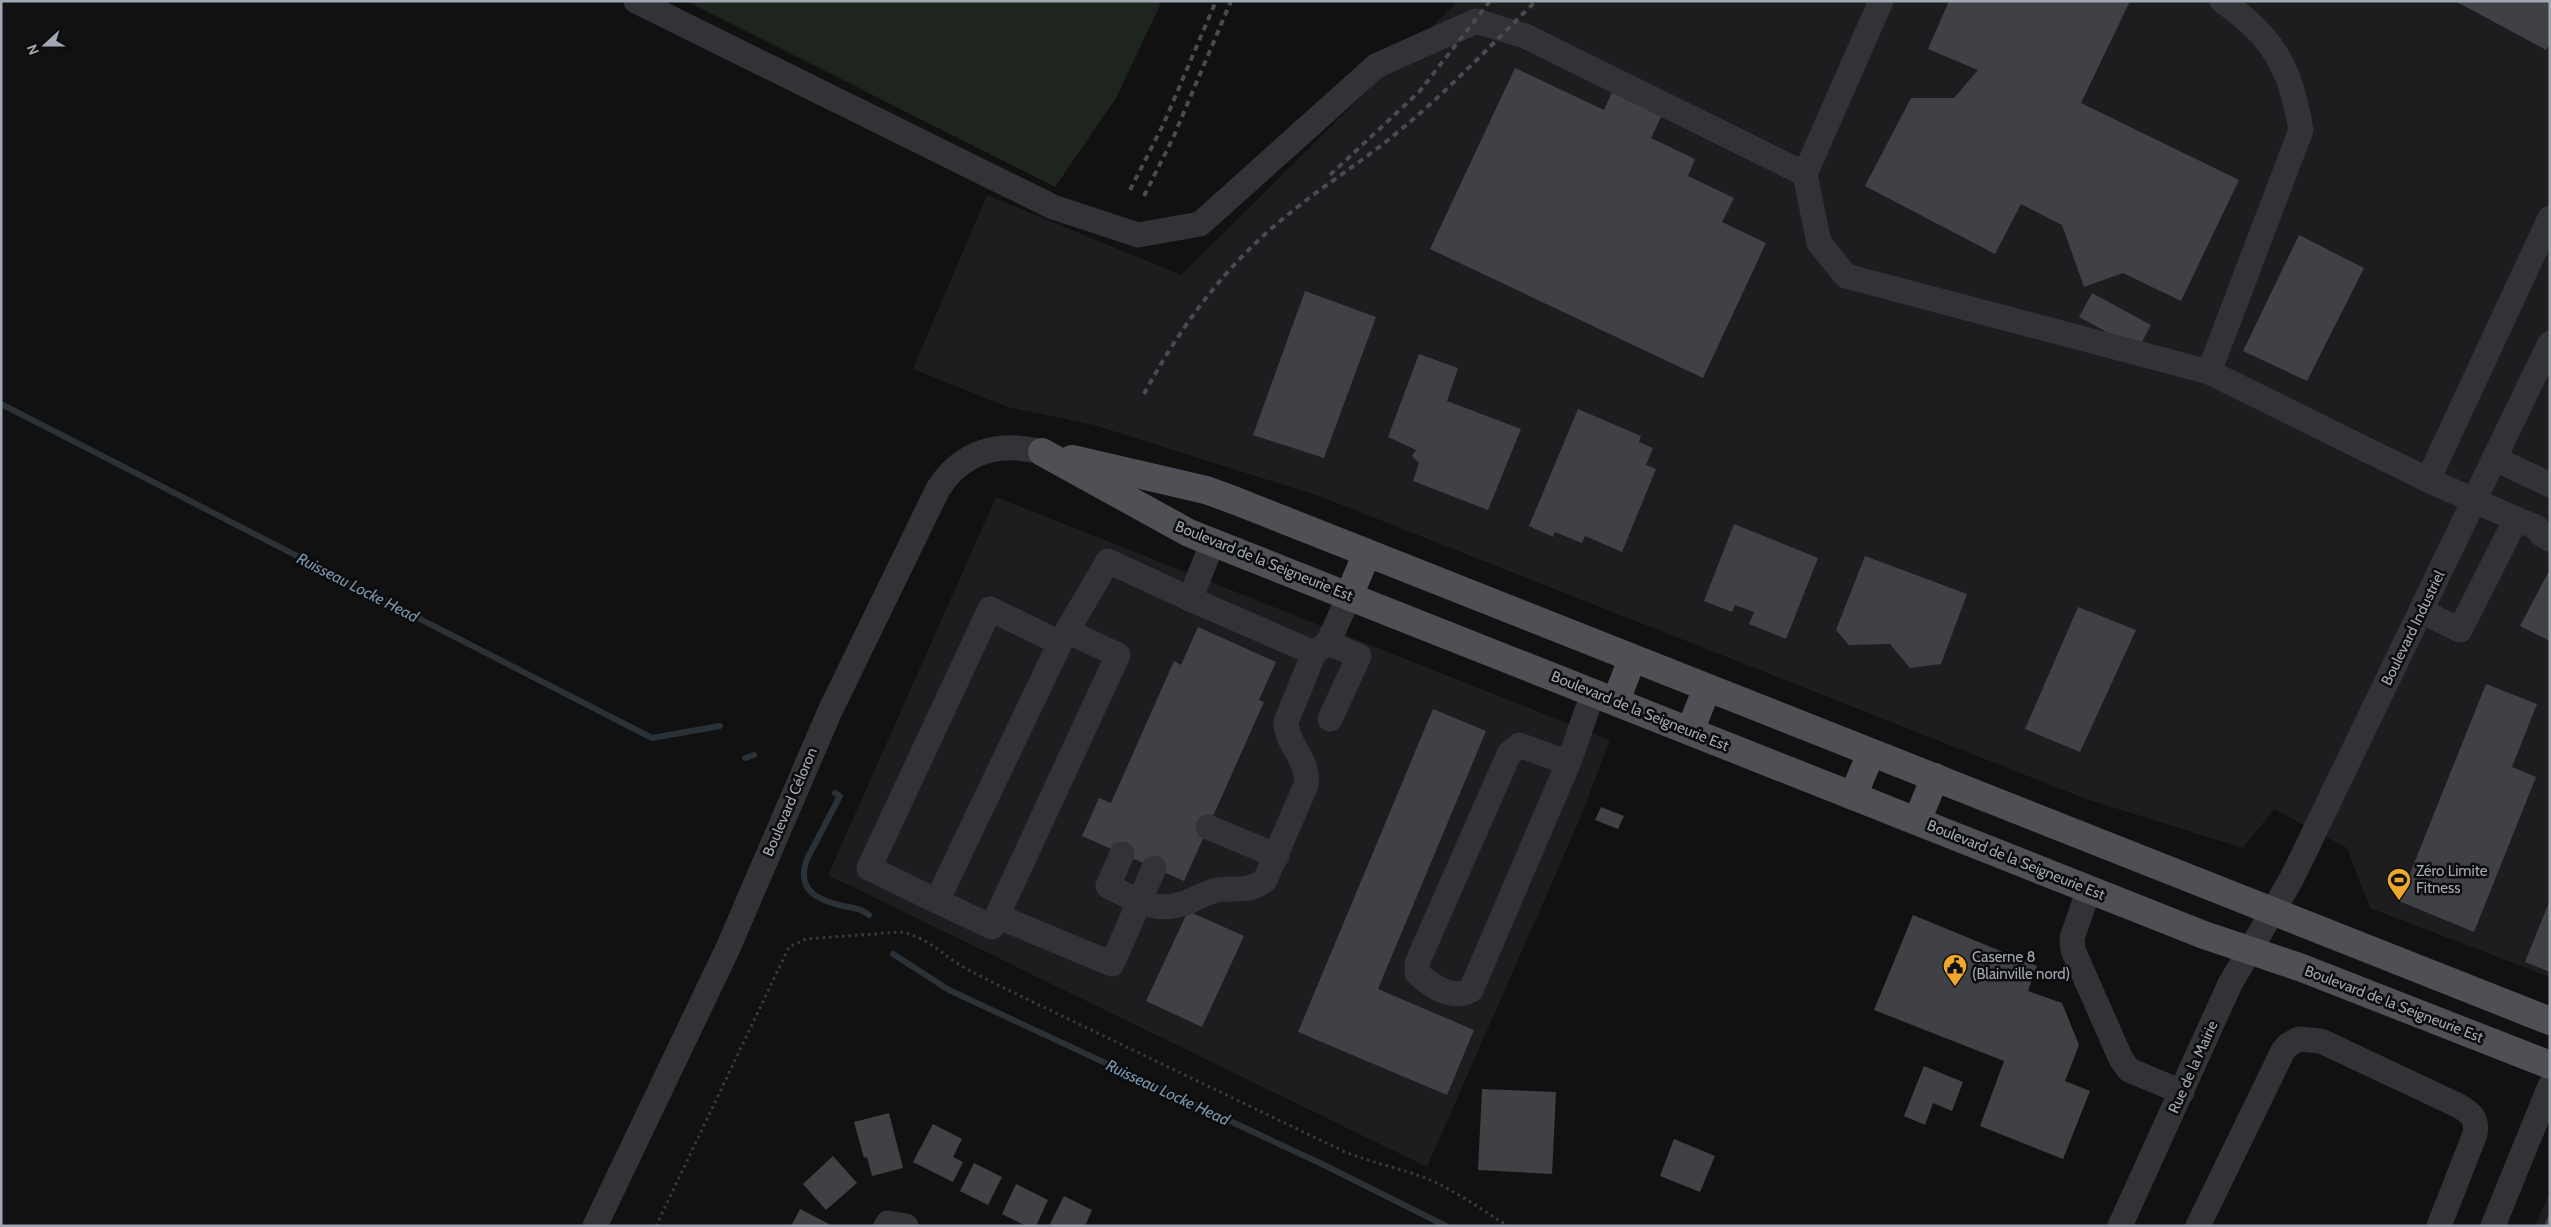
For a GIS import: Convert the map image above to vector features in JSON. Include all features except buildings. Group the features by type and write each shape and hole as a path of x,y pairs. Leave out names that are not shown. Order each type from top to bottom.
{"main road":[{"name":"Boulevard de la Seigneurie Est","path":"1042,452 1189,533 2089,889 2248,951 2302,968 2550,1065"},
{"path":"1042,452 1206,490 2550,1021"},
{"path":"1349,596 1367,552"},
{"path":"1616,702 1632,659"},
{"path":"1690,731 1707,688"},
{"path":"1853,796 1871,753"},
{"path":"1918,821 1935,778"}],"street":[{"path":"636,1 1053,206 1138,235 1200,224 1376,66 1476,21 1525,36 1805,174"},
{"path":"1881,1 1805,174 1819,243 1846,276 2209,372 2428,480 2536,527 2541,534 2550,538"},
{"path":"2209,372 2301,130 2294,93 2282,62 2266,38 2222,1"},
{"path":"2428,480 2550,218"},
{"name":"Boulevard Industriel","path":"2273,911 2292,878 2473,501 2548,350"},
{"name":"Boulevard Céloron","path":"595,1226 728,948 830,711 938,489 958,465 980,452 1016,447 1042,452"},
{"path":"2494,458 2550,485"},
{"path":"2421,611 2460,630 2516,518"},
{"path":"1190,598 1213,542"},
{"path":"937,902 1063,637 1108,561 1190,598 1321,648 1359,656 1330,720"},
{"path":"1122,854 1108,886 1140,901 1163,908 1184,903 1212,891 1238,891 1257,886 1270,873 1307,778 1302,759 1288,732 1286,722 1321,648 1349,596"},
{"path":"990,609 1063,637 1118,655 992,927 937,902 869,868 990,609"},
{"path":"1570,759 1557,760 1519,745 1509,754 1418,962 1417,973 1428,982 1455,995 1463,995 1471,990 1570,759 1587,710"},
{"path":"1208,827 1277,856"},
{"path":"997,916 1112,964 1154,868"},
{"path":"2089,889 2072,944 2120,1058 2129,1070 2182,1092"},
{"name":"Rue de la Mairie","path":"2120,1226 2230,984 2273,911"},
{"path":"2198,1226 2284,1051 2292,1042 2306,1038 2331,1045 2457,1105 2472,1115 2476,1121 2476,1134 2439,1226"},
{"path":"2493,1226 2550,1086"},
{"path":"886,1226 888,1223 906,1226"}],"path":[{"path":"656,1226 789,947 806,939 900,932 914,934 972,972 1343,1151 1382,1166 1416,1174 1443,1186 1508,1226"}],"shaded area":[{"path":"686,1 1162,1 1116,98 1055,187"},
{"path":"1458,1 2550,1 2550,977 2370,908 2347,848 2274,809 2243,848 2086,799 1319,496 1094,425 1008,407 913,369 987,195 1181,275"},
{"path":"996,497 1610,740 1579,821 1427,1167 828,875"},
{"path":"2550,1191 2550,1226 2535,1226"}],"waterway":[{"name":"Ruisseau Locke Head","path":"1,404 652,738 720,726"},
{"name":"Ruisseau Locke Head","path":"745,758 754,755"},
{"name":"Ruisseau Locke Head","path":"835,793 840,796 807,859 804,877 809,890 814,895 829,902 858,909 869,915"},
{"name":"Ruisseau Locke Head","path":"893,954 949,990 1322,1164 1446,1226"}],"railway":[{"path":"1130,190 1164,123 1216,1"},
{"path":"1144,196 1173,138 1231,1"},
{"path":"1330,175 1419,92 1490,1"},
{"path":"1144,394 1158,368 1190,319 1246,252 1267,232 1315,193 1380,146 1412,120 1536,1"}],"place":[{"name":"Zéro Limite Fitness","path":"2399,901"},
{"name":"Caserne 8 (Blainville nord)","path":"1955,987"}]}
